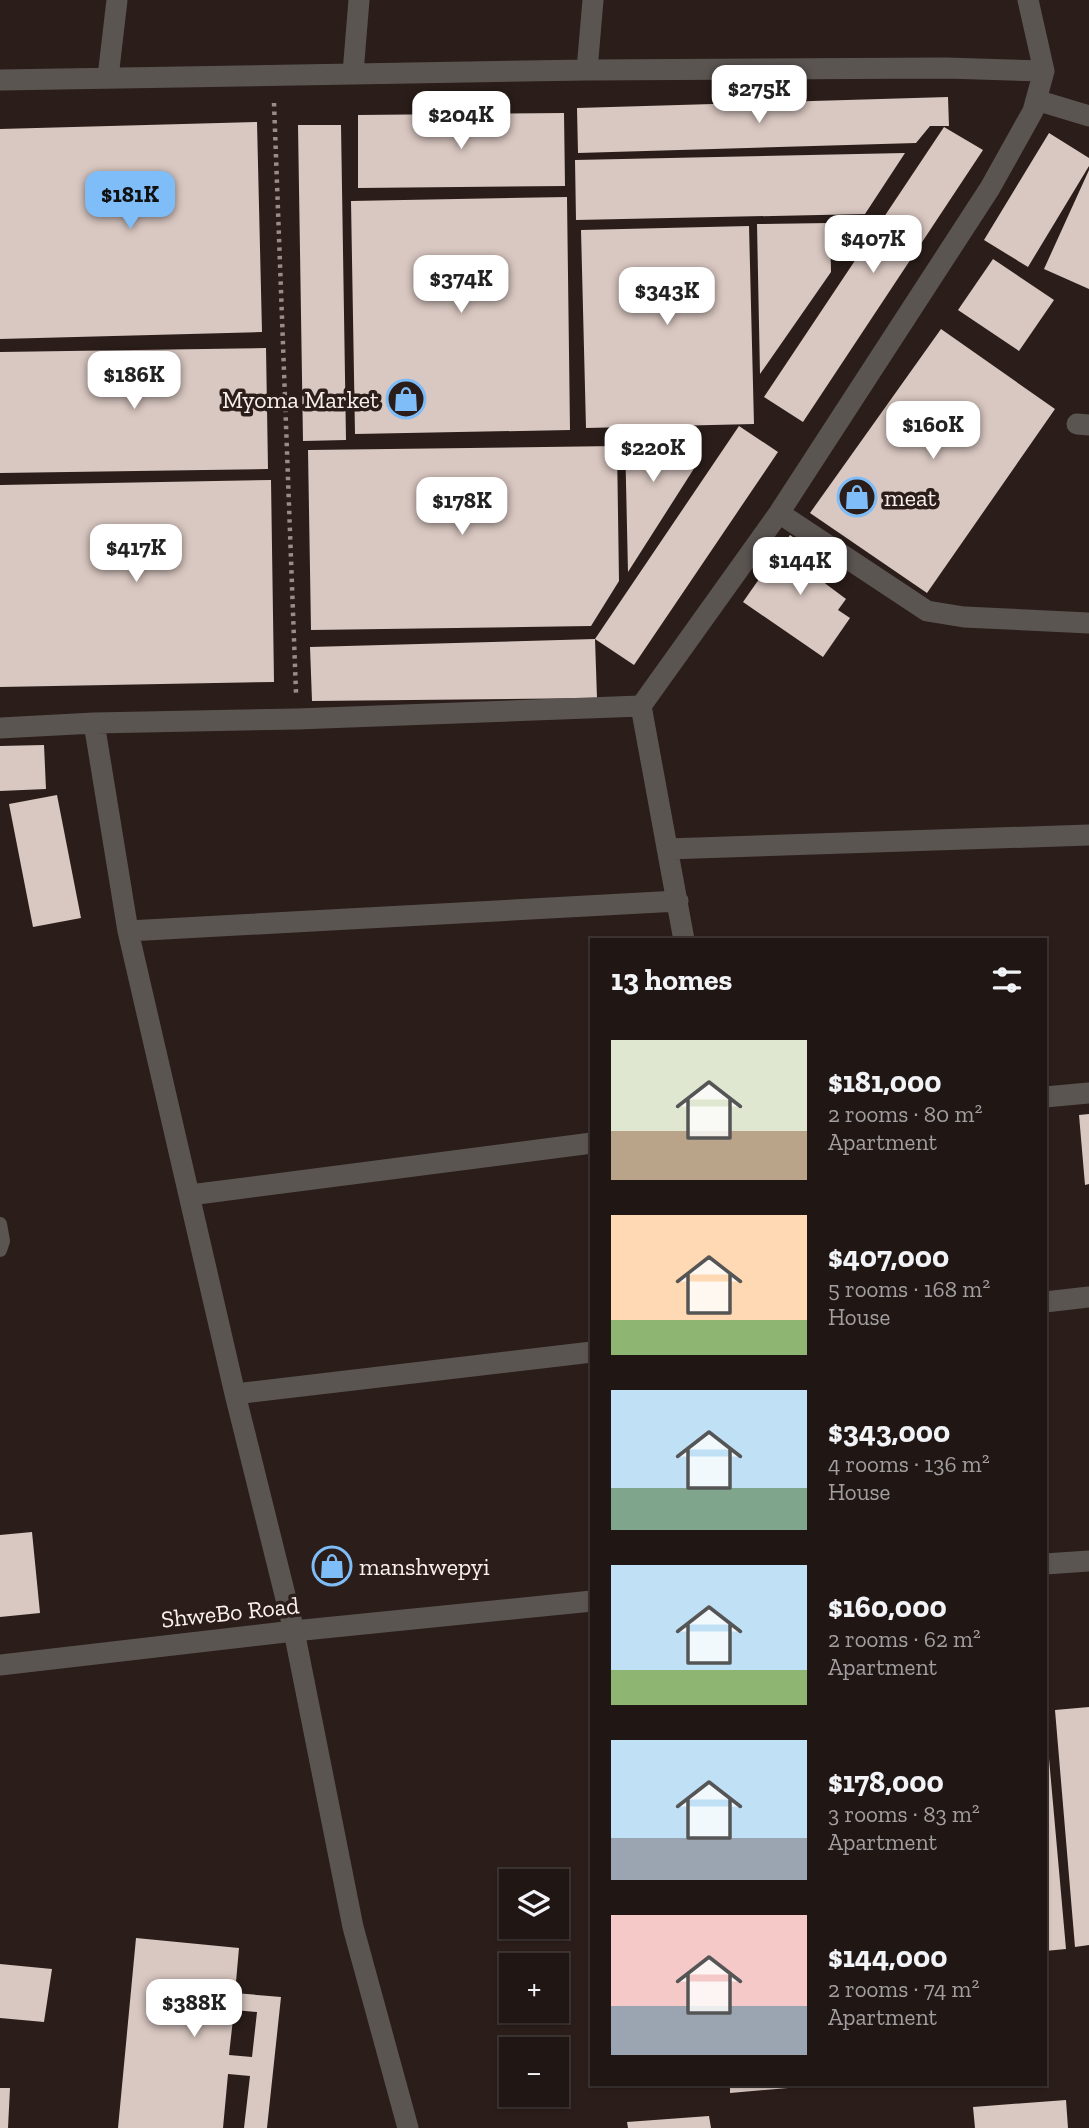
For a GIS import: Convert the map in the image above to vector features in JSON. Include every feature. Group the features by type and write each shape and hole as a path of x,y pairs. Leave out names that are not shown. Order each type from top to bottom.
{"street":[{"path":"108,78 117,0"},
{"path":"354,74 359,0"},
{"path":"587,70 593,0"},
{"path":"684,938 641,706 779,513 990,188 1033,111 1044,71 1027,0"},
{"path":"0,80 587,70 946,68 1044,71"},
{"path":"1036,100 1089,116"},
{"path":"779,513 927,611 964,617 1089,623"},
{"path":"0,728 641,706"},
{"path":"94,723 128,931 235,1394 294,1631 354,1927 408,2128"},
{"path":"667,849 1089,835"},
{"path":"128,931 678,901"},
{"path":"1047,1097 1089,1093"},
{"path":"190,1195 590,1143"},
{"path":"1047,1302 1089,1297"},
{"path":"235,1394 590,1352"},
{"path":"1047,1564 1089,1561"},
{"name":"ShweBo Road","path":"0,1665 294,1631 590,1601"}],"lane":[{"path":"0,1224 3,1241 0,1250"}],"path":[{"path":"273,75 297,719"}],"building":[{"path":"948,97 949,126 930,126 916,143 578,153 577,108"},
{"path":"564,113 565,186 358,188 358,115"},
{"path":"257,122 262,332 0,339 0,129"},
{"path":"298,125 341,125 346,440 303,441"},
{"path":"944,127 983,150 803,422 764,397"},
{"path":"1049,133 1089,158 1089,166 1028,267 984,240"},
{"path":"905,153 865,214 576,220 575,160"},
{"path":"1089,170 1089,289 1044,269"},
{"path":"567,197 570,430 355,434 351,201"},
{"path":"830,223 831,272 760,374 757,224"},
{"path":"749,226 754,424 586,428 581,230"},
{"path":"993,259 1054,300 1019,351 958,310"},
{"path":"941,329 1055,409 927,593 810,513"},
{"path":"266,348 268,469 0,473 0,352"},
{"path":"739,426 778,452 634,665 595,639"},
{"path":"695,437 695,467 628,572 625,438"},
{"path":"617,446 619,581 591,626 311,630 308,450"},
{"path":"271,480 274,682 0,687 0,485"},
{"path":"790,535 833,565 822,581 846,599 838,610 850,618 823,657 743,602"},
{"path":"595,639 597,698 312,701 310,647"},
{"path":"44,745 46,789 0,791 0,746"},
{"path":"57,795 81,918 33,927 9,804"},
{"path":"1089,1114 1089,1184 1085,1185 1079,1115"},
{"path":"32,1532 40,1613 0,1617 0,1535"},
{"path":"1089,1707 1089,1945 1075,1947 1055,1710"},
{"path":"1047,1736 1066,1949 1047,1951"},
{"path":"136,1938 239,1948 235,1993 281,1997 267,2128 244,2128 250,2076 228,2074 223,2128 118,2128","holes":["234,2010 257,2012 252,2057 229,2055"]},
{"path":"0,1964 52,1969 44,2022 0,2018"},
{"path":"730,2086 811,2086 730,2093"},
{"path":"0,2088 10,2088 8,2128 0,2128"},
{"path":"1066,2100 1068,2128 975,2128 973,2107"},
{"path":"709,2116 711,2128 628,2128 627,2122"}],"place":[{"name":"Myoma Market","path":"406,399"},
{"name":"meat","path":"857,497"},
{"name":"manshwepyi","path":"332,1566"}]}
